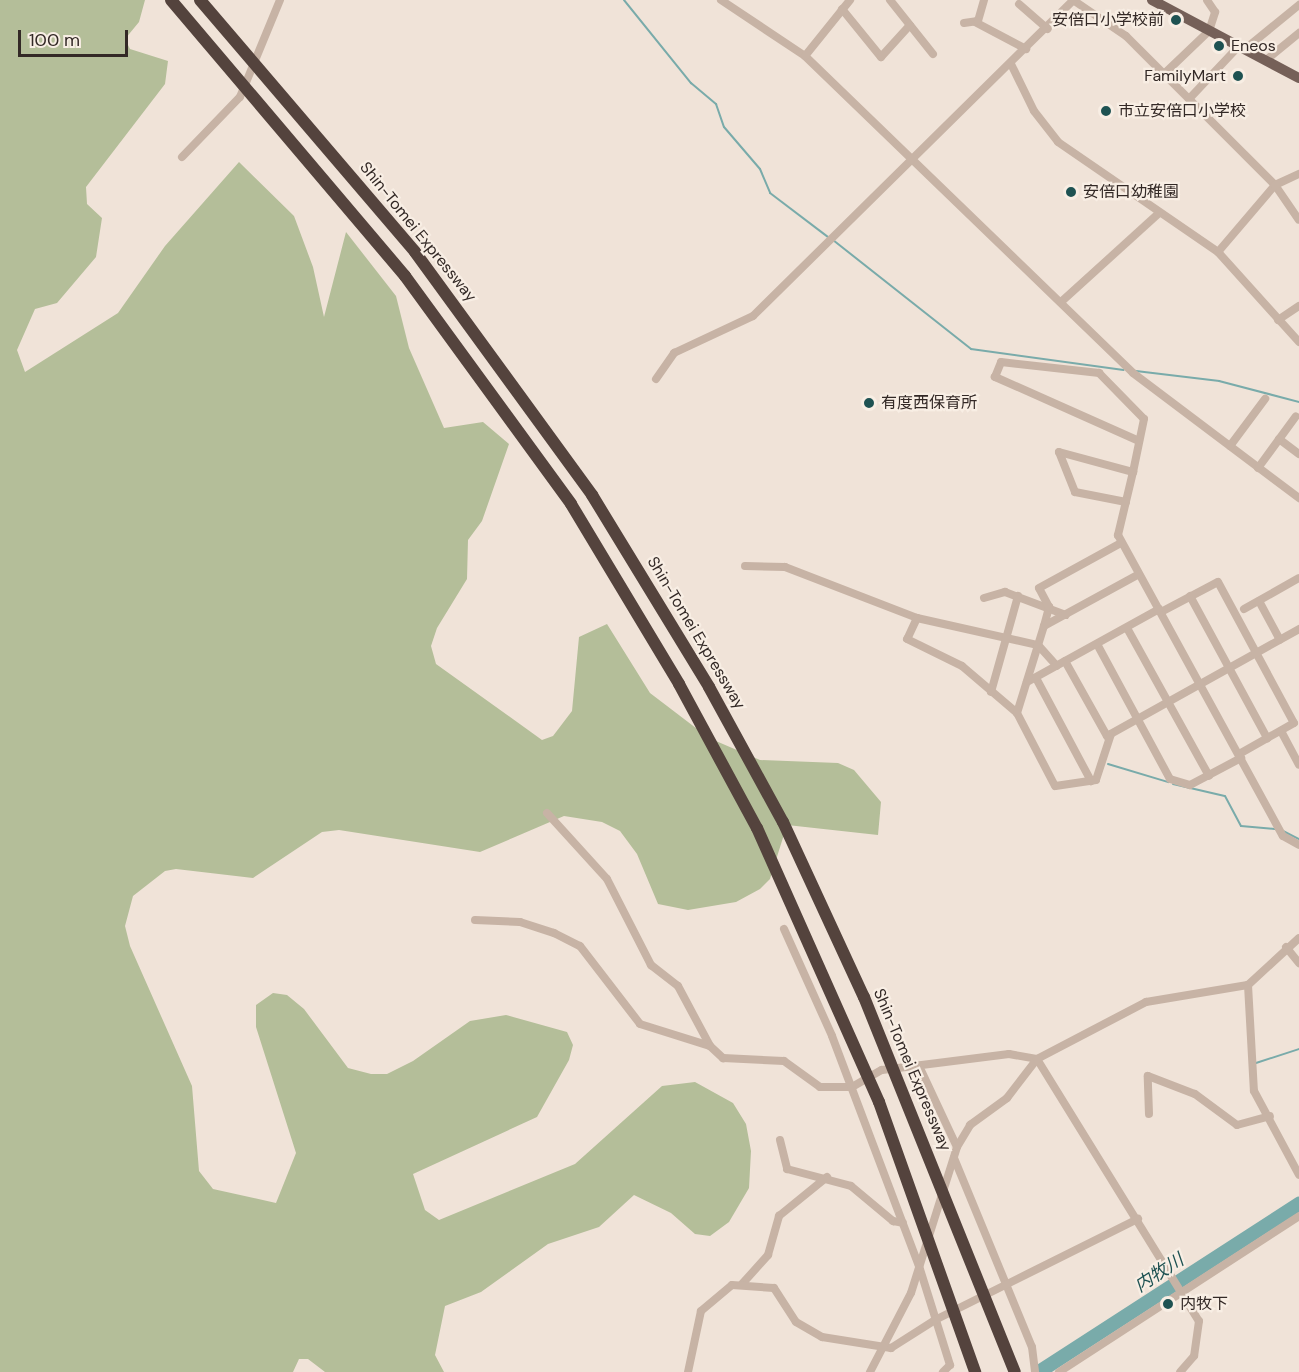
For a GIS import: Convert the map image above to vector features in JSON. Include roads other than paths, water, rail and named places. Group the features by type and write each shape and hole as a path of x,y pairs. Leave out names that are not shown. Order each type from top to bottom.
{"highway":[{"path":"171,0 405,276 571,504 679,684 757,828 879,1102 975,1372"},
{"name":"Shin-Tomei Expressway","path":"200,0 415,252 605,515 709,687 783,822 864,997 1015,1372"}],"main road":[{"path":"1152,0 1299,78"}],"street":[{"path":"182,157 240,98 280,0"},
{"path":"805,56 850,0"},
{"path":"891,0 933,54"},
{"path":"975,22 984,0"},
{"path":"656,379 674,353 753,316 912,157 1048,29 1073,0 1126,36 1275,185 1299,220"},
{"path":"1164,74 1209,31 1215,12 1207,0"},
{"path":"725,1 805,56 1133,373 1299,498"},
{"path":"1189,99 1242,47 1299,2"},
{"path":"1018,4 1048,29"},
{"path":"842,9 881,57 910,25"},
{"path":"963,23 975,22 1026,49"},
{"path":"1266,60 1299,33"},
{"path":"1011,64 1034,111 1058,142 1218,252 1299,342"},
{"path":"1218,252 1275,185 1299,174"},
{"path":"1061,302 1160,213"},
{"path":"1278,320 1299,306"},
{"path":"1139,441 995,377 1001,362 1099,373 1144,419 1132,472 1125,502 1121,543 1201,683 1283,836 1299,845"},
{"path":"1230,447 1265,399"},
{"path":"1258,468 1296,416"},
{"path":"1279,439 1299,454"},
{"path":"1125,502 1075,492 1059,452 1132,472"},
{"path":"1017,713 1031,680 1049,607 1039,588 1121,543"},
{"path":"745,566 785,567 917,618 1038,645 1057,666"},
{"path":"1044,626 1139,574"},
{"path":"1244,609 1299,578"},
{"path":"1031,680 1096,644 1218,582 1294,723 1209,776 1190,785 1170,779 1096,644"},
{"path":"984,598 1005,592 1066,615"},
{"path":"991,692 1018,596"},
{"path":"1190,596 1267,738"},
{"path":"1259,601 1280,640"},
{"path":"917,618 908,639 962,666 1017,713 1055,786 1091,782 1105,762 1111,734"},
{"path":"1127,628 1209,776"},
{"path":"1065,661 1107,736 1299,629"},
{"path":"1031,680 1091,782"},
{"path":"1281,731 1299,765"},
{"path":"547,813 608,879 651,965 678,986 710,1046 723,1058 784,1061 820,1087 852,1087 882,1070 1009,1053 1037,1059 1138,1219 1201,1328 1194,1356 1180,1372"},
{"path":"475,920 520,922 580,946 640,1024 710,1046"},
{"path":"784,929 852,1087 919,1266 950,1365 943,1372"},
{"path":"870,1372 885,1347 919,1266 963,1133 1007,1098 1037,1059 1146,1002 1248,985 1286,947 1299,938"},
{"path":"1286,947 1299,963"},
{"path":"1248,985 1251,1078 1299,1176"},
{"path":"918,1066 957,1147"},
{"path":"1149,1114 1148,1076 1195,1094 1237,1125 1270,1116"},
{"path":"780,1140 787,1169 827,1177 851,1186 893,1221 903,1223"},
{"path":"954,1158 1032,1347 1034,1370"},
{"path":"688,1372 701,1311 709,1300 742,1284 768,1255 779,1216 827,1177"},
{"path":"1059,1372 1179,1291 1299,1216"},
{"path":"742,1284 774,1288 806,1331 885,1347 1138,1219"}],"waterway":[{"path":"624,0 691,83 716,104 724,127 760,169 770,193 828,237"},
{"path":"833,240 971,349 1124,370"},
{"path":"1136,371 1219,381 1299,402"},
{"path":"1108,764 1168,782"},
{"path":"1173,784 1225,796 1241,826 1277,829"},
{"path":"1283,831 1299,839"},
{"path":"1256,1063 1299,1049"},
{"name":"内牧川","path":"1039,1372 1299,1204"}],"place":[{"name":"安倍口小学校前","path":"1176,20"},
{"name":"Eneos","path":"1219,46"},
{"name":"FamilyMart","path":"1238,76"},
{"name":"市立安倍口小学校","path":"1106,111"},
{"name":"安倍口幼稚園","path":"1071,192"},
{"name":"有度西保育所","path":"869,403"},
{"name":"内牧下","path":"1168,1304"}]}
